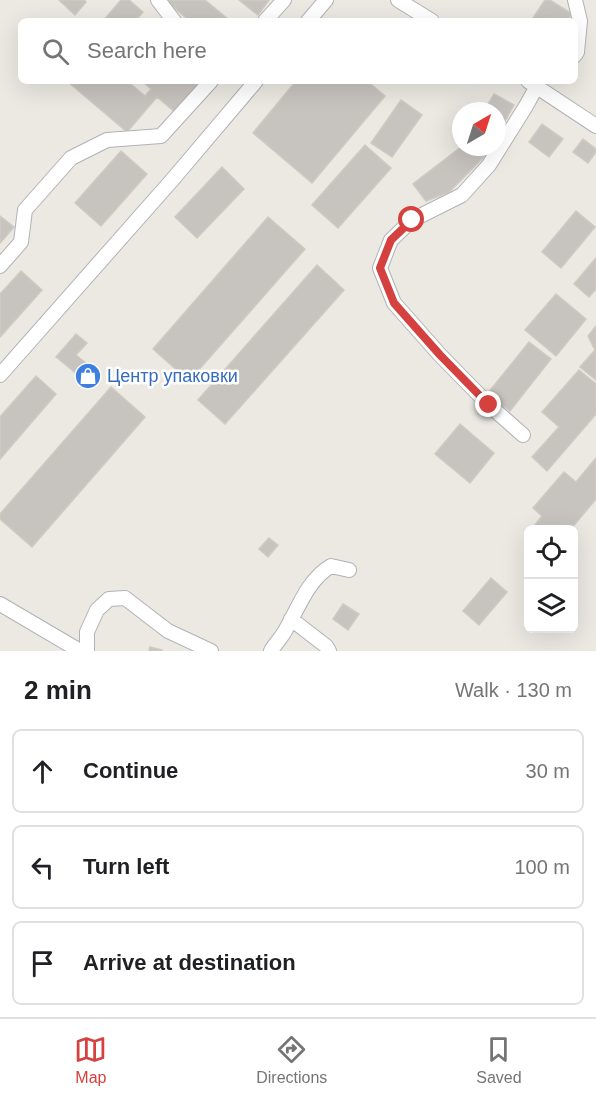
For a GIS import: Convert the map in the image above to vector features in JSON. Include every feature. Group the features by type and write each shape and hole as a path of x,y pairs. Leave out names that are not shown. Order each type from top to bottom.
{"street":[{"path":"158,0 172,18"},
{"path":"268,18 284,0"},
{"path":"311,18 326,0"},
{"path":"398,0 427,18"},
{"path":"575,0 580,21 578,42"},
{"path":"0,266 21,242 25,210 71,158 107,140 161,136 208,84"},
{"path":"0,375 173,179 252,84"},
{"path":"523,435 489,405 440,355 394,303 380,268 391,240 412,220 462,195 489,165 538,87 596,126"},
{"path":"271,651 321,571 331,566 349,570"},
{"path":"87,651 87,632 97,610 109,599 125,598 168,631 211,651"},
{"path":"0,604 80,651"},
{"path":"291,619 326,646 329,651"}],"building":[{"path":"59,0 84,0 86,2 75,15"},
{"path":"121,0 129,0 143,12 138,18 106,18"},
{"path":"165,0 205,0 227,18 186,18"},
{"path":"239,0 269,0 258,15"},
{"path":"545,0 550,0 572,14 569,18 533,18"},
{"path":"71,84 131,84 145,96 151,89 145,84 201,84 176,113 157,97 127,132"},
{"path":"294,84 371,84 385,96 312,183 253,133"},
{"path":"494,94 514,105 506,119 506,102 489,102"},
{"path":"401,100 422,115 392,157 371,143"},
{"path":"542,124 563,139 549,157 529,142"},
{"path":"583,139 596,149 588,163 573,152"},
{"path":"365,145 391,168 338,228 312,205"},
{"path":"121,151 147,174 101,226 75,203"},
{"path":"452,154 452,156 485,156 449,192 426,201 413,184"},
{"path":"222,167 244,189 197,238 175,217"},
{"path":"576,211 595,227 561,268 542,252"},
{"path":"0,216 14,227 0,243"},
{"path":"268,217 305,249 189,381 153,349"},
{"path":"596,258 596,289 589,297 574,284"},
{"path":"317,265 344,290 225,424 198,400"},
{"path":"21,271 42,290 0,337 0,294"},
{"path":"556,294 586,319 556,356 525,330"},
{"path":"596,326 596,380 580,367 595,350 588,336"},
{"path":"76,334 87,343 76,355 98,373 89,384 56,357"},
{"path":"529,342 551,359 510,411 488,393"},
{"path":"579,370 596,384 596,414 547,471 532,457 559,427 542,412"},
{"path":"36,376 56,394 0,459 0,417"},
{"path":"111,387 145,417 32,547 0,519 0,514"},
{"path":"460,424 494,453 470,483 435,454"},
{"path":"596,458 596,499 574,525 535,525 542,516 533,508 564,472 576,482"},
{"path":"269,538 278,545 268,557 259,549"},
{"path":"491,578 507,592 479,625 463,611"},
{"path":"343,604 359,614 348,630 333,619"},
{"path":"150,647 162,650 162,651 149,651"}],"place":[{"name":"Центр упаковки","path":"88,376"}],"route":[{"path":"412,220 391,240 380,268 394,303 489,405"}]}
